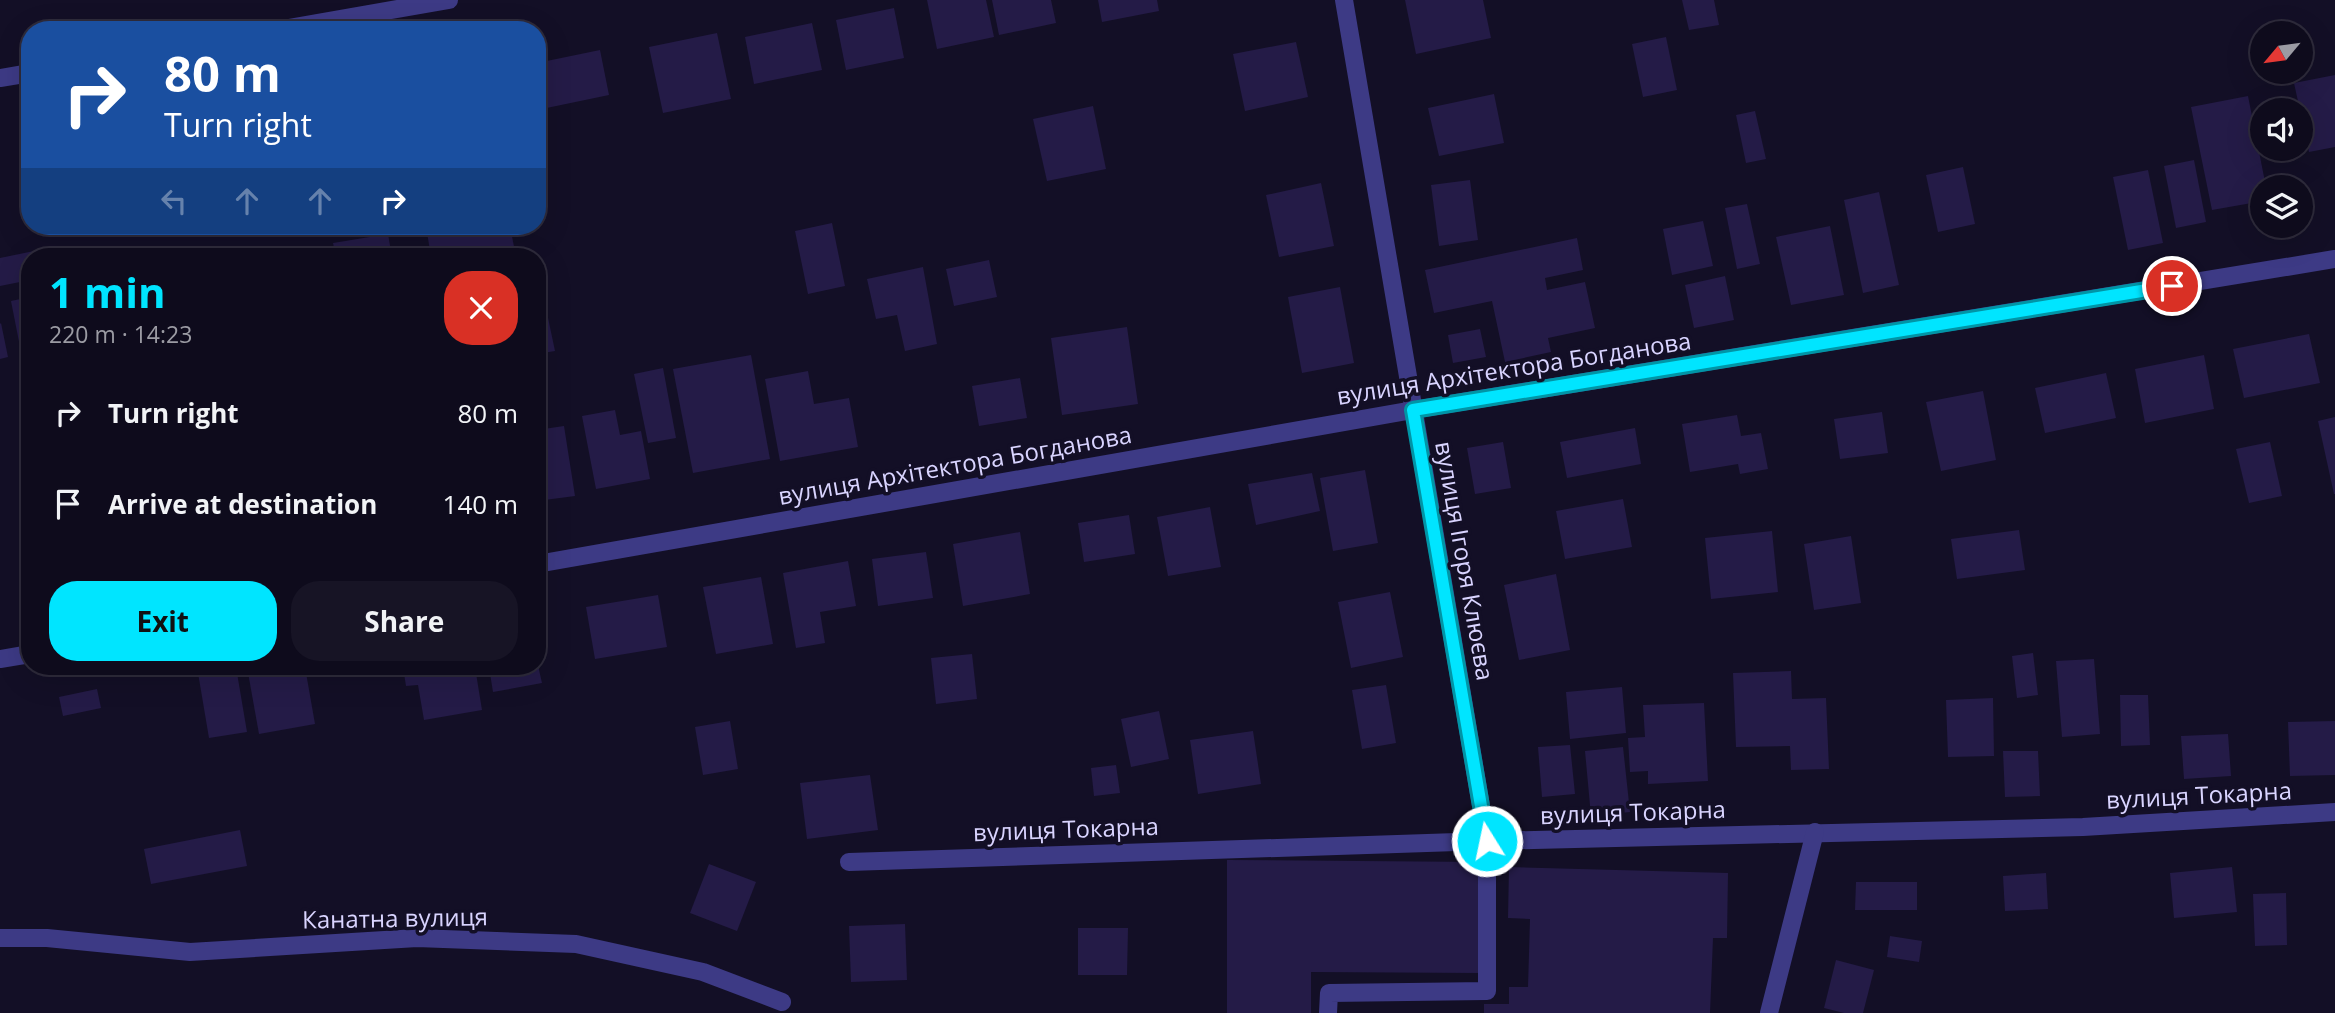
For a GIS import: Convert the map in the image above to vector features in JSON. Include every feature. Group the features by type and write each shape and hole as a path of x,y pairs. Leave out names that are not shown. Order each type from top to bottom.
{"street":[{"path":"329,21 449,0"},
{"name":"вулиця Ігоря Клюєва","path":"1328,1013 1329,993 1487,991 1487,841 1344,0"},
{"path":"0,78 21,74"},
{"name":"вулиця Архітектора Богданова","path":"546,562 1413,410 2335,259"},
{"path":"0,659 21,656"},
{"name":"вулиця Токарна","path":"849,862 1487,841 2083,827 2335,812"},
{"path":"1769,1013 1815,832"},
{"name":"Канатна вулиця","path":"0,938 47,938 190,952 416,938 576,944 703,972 782,1002"}],"building":[{"path":"927,0 986,0 994,37 937,49"},
{"path":"992,0 1051,0 1056,23 999,35"},
{"path":"1098,0 1157,0 1159,11 1102,22"},
{"path":"1405,0 1483,0 1491,38 1416,54"},
{"path":"1682,0 1714,0 1719,25 1689,30"},
{"path":"894,8 904,58 846,70 836,20"},
{"path":"812,23 822,70 754,84 745,37"},
{"path":"717,33 731,99 663,113 649,47"},
{"path":"1666,37 1677,90 1643,97 1632,44"},
{"path":"1296,42 1308,97 1245,111 1233,54"},
{"path":"600,50 609,95 546,108 546,61"},
{"path":"2335,75 2335,147 2313,151 2313,98 2297,98 2294,84 2314,84 2314,79"},
{"path":"1494,94 1504,143 1439,156 1428,108"},
{"path":"2248,96 2250,161 2261,161 2264,175 2250,175 2250,203 2212,210 2191,107"},
{"path":"1093,106 1106,169 1047,181 1033,119"},
{"path":"1755,111 1766,159 1746,163 1736,115"},
{"path":"2194,160 2206,222 2176,228 2164,166"},
{"path":"1963,167 1975,224 1938,232 1926,175"},
{"path":"2148,170 2163,243 2128,250 2113,177"},
{"path":"1470,180 1478,240 1439,246 1431,185"},
{"path":"1321,183 1334,246 1279,257 1266,195"},
{"path":"1879,192 1899,285 1863,293 1844,200"},
{"path":"1747,204 1760,264 1737,269 1725,208"},
{"path":"1703,221 1713,266 1672,275 1663,229"},
{"path":"832,223 845,286 808,294 795,231"},
{"path":"1830,226 1844,295 1791,305 1776,237"},
{"path":"388,235 390,248 334,248 333,243"},
{"path":"427,235 512,235 514,248 430,248"},
{"path":"1577,238 1583,270 1545,278 1547,290 1585,282 1595,328 1548,338 1551,352 1505,362 1492,301 1434,313 1425,270"},
{"path":"21,254 21,282 0,286 0,258"},
{"path":"989,260 997,297 954,306 946,269"},
{"path":"923,267 937,344 905,351 897,315 876,319 867,279"},
{"path":"1725,276 1734,320 1694,328 1685,285"},
{"path":"1340,287 1354,363 1302,373 1288,297"},
{"path":"21,299 21,352 11,301"},
{"path":"546,313 555,351 546,352"},
{"path":"0,324 8,357 0,359"},
{"path":"1127,327 1138,404 1062,415 1051,338"},
{"path":"1480,329 1486,357 1453,363 1448,335"},
{"path":"2309,334 2320,383 2244,398 2233,349"},
{"path":"751,355 770,459 693,473 673,369"},
{"path":"2204,355 2214,409 2145,423 2135,369"},
{"path":"663,368 676,438 648,443 634,374"},
{"path":"808,371 814,404 849,398 858,447 780,461 765,379"},
{"path":"2106,373 2116,418 2045,433 2035,388"},
{"path":"1020,378 1027,418 979,426 972,386"},
{"path":"1983,391 1996,460 1941,471 1926,402"},
{"path":"615,410 620,435 641,431 650,479 596,489 582,416"},
{"path":"1882,412 1888,453 1840,459 1834,419"},
{"path":"1737,415 1741,436 1761,433 1768,469 1740,474 1738,464 1690,472 1682,424"},
{"path":"2335,417 2335,494 2334,494 2318,421"},
{"path":"564,426 575,496 546,500 546,429"},
{"path":"1635,428 1641,464 1567,478 1560,442"},
{"path":"1503,442 1511,488 1475,494 1467,448"},
{"path":"2270,442 2282,496 2249,503 2236,449"},
{"path":"1365,470 1378,543 1333,551 1320,478"},
{"path":"1312,473 1320,511 1256,525 1248,484"},
{"path":"1623,499 1632,547 1565,559 1556,511"},
{"path":"1210,507 1221,567 1168,576 1157,517"},
{"path":"1129,515 1135,554 1084,562 1078,523"},
{"path":"2019,530 2025,570 1957,579 1951,539"},
{"path":"1772,531 1778,592 1711,599 1705,538"},
{"path":"1020,532 1030,594 963,606 953,544"},
{"path":"1851,536 1861,603 1814,610 1804,544"},
{"path":"926,552 933,598 878,606 872,559"},
{"path":"848,561 856,606 820,612 825,643 796,648 783,573"},
{"path":"1556,574 1570,650 1519,660 1504,585"},
{"path":"761,577 773,644 716,654 703,587"},
{"path":"1390,592 1403,657 1351,668 1338,602"},
{"path":"658,595 667,647 595,659 586,607"},
{"path":"2033,653 2038,695 2017,698 2012,656"},
{"path":"972,654 977,699 936,704 931,658"},
{"path":"2094,659 2100,734 2062,737 2056,661"},
{"path":"1791,671 1792,699 1826,698 1829,769 1791,770 1790,746 1736,747 1733,673"},
{"path":"198,675 237,675 247,732 209,738"},
{"path":"248,675 306,675 315,724 259,734"},
{"path":"404,675 476,675 482,710 424,720 418,685 406,686"},
{"path":"490,675 540,675 542,683 493,692"},
{"path":"1386,685 1396,743 1362,749 1352,690"},
{"path":"1622,687 1626,733 1570,739 1566,692"},
{"path":"97,689 101,708 63,716 59,697"},
{"path":"2120,695 2148,695 2150,745 2121,746"},
{"path":"1993,698 1994,756 1948,757 1946,700"},
{"path":"1704,703 1708,781 1648,784 1648,771 1630,772 1628,738 1645,737 1643,705"},
{"path":"1159,711 1169,759 1131,767 1121,719"},
{"path":"730,721 738,769 703,775 695,727"},
{"path":"2335,721 2335,775 2290,776 2288,722"},
{"path":"1253,731 1261,784 1198,794 1190,740"},
{"path":"2228,734 2231,776 2184,779 2181,736"},
{"path":"1570,745 1575,794 1542,797 1538,747"},
{"path":"1623,747 1630,812 1591,816 1585,751"},
{"path":"2003,751 2038,751 2040,796 2005,797"},
{"path":"1116,765 1120,793 1094,796 1091,768"},
{"path":"870,775 878,830 807,839 800,783"},
{"path":"240,830 247,866 151,884 144,849"},
{"path":"1227,860 1480,862 1480,973 1311,972 1311,1013 1227,1013"},
{"path":"709,864 756,882 737,931 690,913"},
{"path":"1509,867 1728,873 1727,938 1713,938 1710,1013 1484,1013 1484,1004 1509,1004 1509,987 1528,987 1530,919 1508,918"},
{"path":"2232,867 2237,912 2174,918 2170,873"},
{"path":"2046,873 2048,909 2005,911 2003,876"},
{"path":"1856,882 1917,882 1917,910 1855,910"},
{"path":"2286,893 2287,945 2255,946 2253,894"},
{"path":"905,924 907,980 851,982 849,926"},
{"path":"1078,928 1128,928 1127,975 1078,975"},
{"path":"1890,936 1922,941 1919,962 1887,957"},
{"path":"1836,960 1874,970 1863,1013 1844,1013 1824,1008"}],"route":[{"path":"1487,841 1413,410 2172,286"}]}
